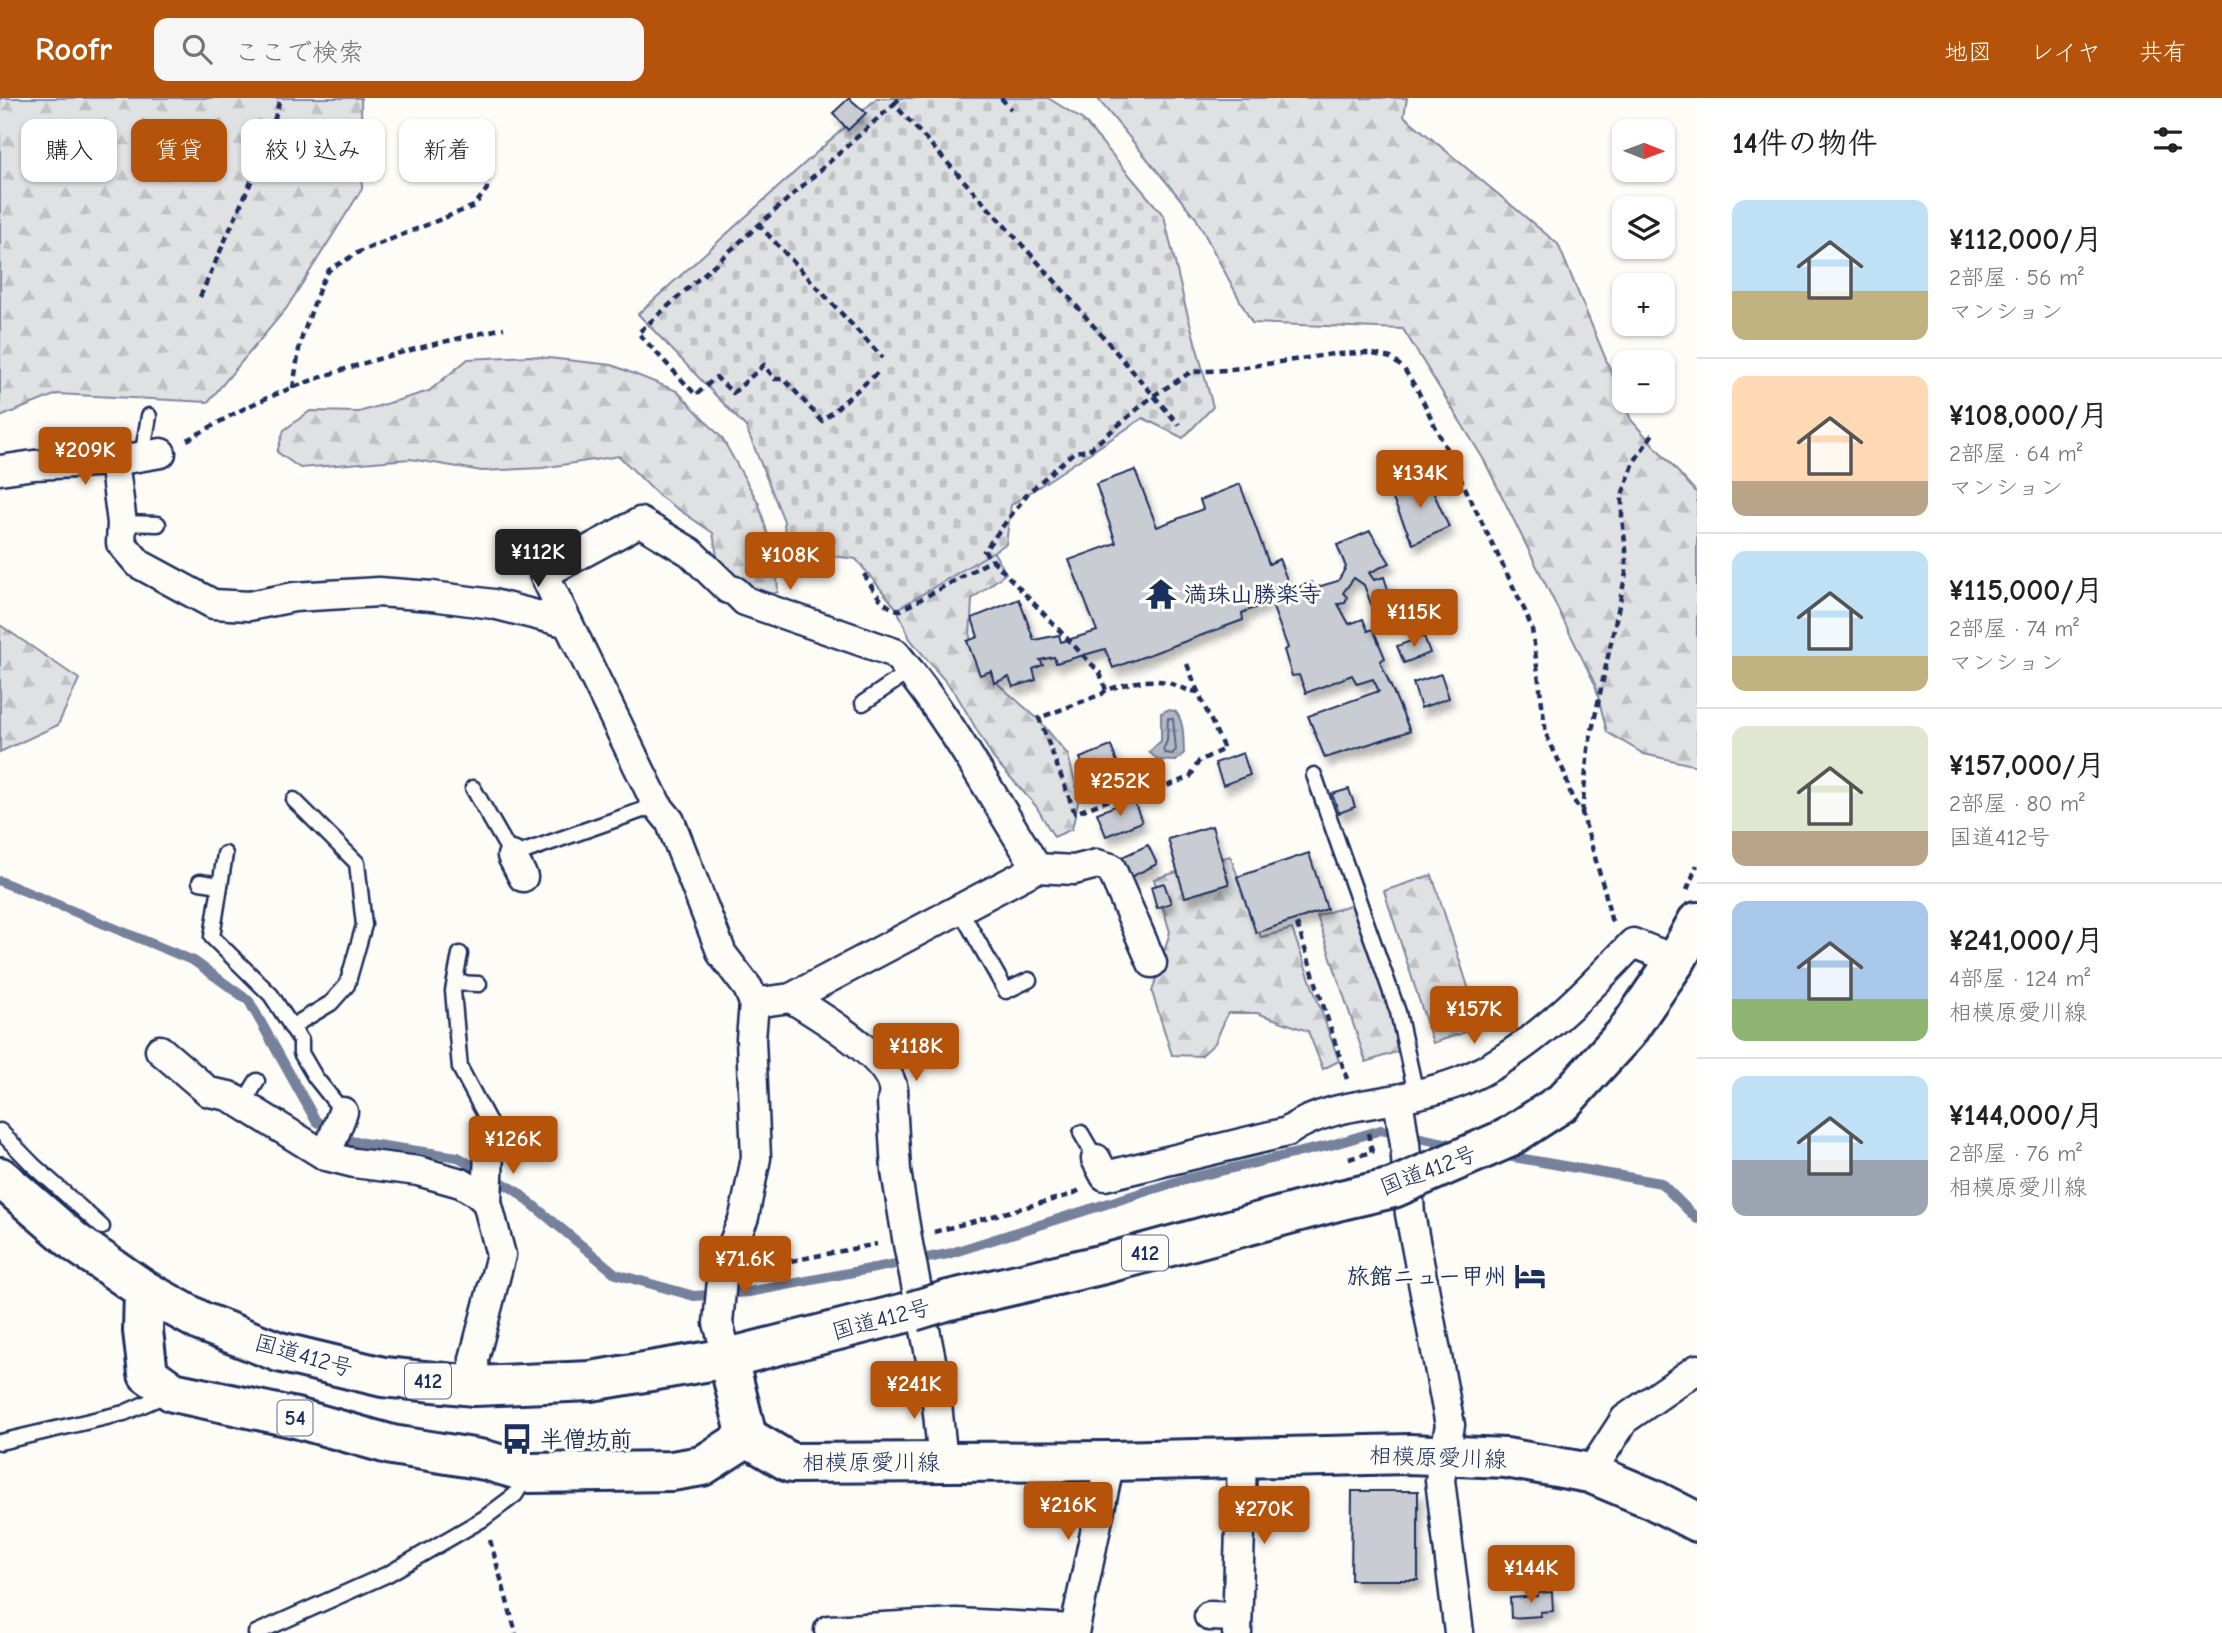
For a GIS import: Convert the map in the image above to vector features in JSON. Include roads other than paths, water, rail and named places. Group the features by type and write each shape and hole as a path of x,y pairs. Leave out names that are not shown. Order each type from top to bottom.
{"main road":[{"name":"国道412号","path":"0,1177 76,1243 144,1290 202,1322 279,1352 383,1377 475,1386 591,1381 728,1358 914,1293 949,1300 1104,1264 1393,1188 1506,1139 1563,1102 1626,1033 1676,960 1697,922"},
{"name":"54","path":"144,1290 143,1331 148,1374 173,1392 296,1418 392,1445 485,1460 529,1473 672,1471 702,1466 747,1437"},
{"path":"728,1358 747,1437"},
{"name":"相模原愛川線","path":"747,1437 791,1463 1110,1461 1444,1454 1507,1458 1590,1473 1652,1499 1697,1522"}],"street":[{"path":"0,470 34,465 114,461 151,455"},
{"path":"114,461 122,523 121,543 138,564 213,604 249,606 294,597 379,592 493,604 568,623"},
{"path":"728,1358 718,1323 723,1272 744,1217 756,1158 751,1039 754,1003 748,988 722,954 670,821 657,805 544,574 640,522 690,552 728,589 735,591 745,601 895,653 971,762 1037,868"},
{"path":"754,1003 791,998 1037,868 1074,870 1097,863 1111,869 1152,962"},
{"path":"1096,1159 1105,1176 1287,1132 1299,1123 1357,1106 1405,1101 1465,1080 1511,1053 1598,980 1633,943 1676,960"},
{"path":"791,998 846,1031 871,1055 887,1076 894,1095 891,1101 896,1171 914,1293 934,1375 943,1462"},
{"path":"160,1050 209,1092 229,1096 250,1093 327,1154 354,1163 418,1171 461,1183 487,1199"},
{"path":"1405,1101 1410,1214 1451,1425 1440,1480 1459,1633"},
{"path":"327,1154 343,1112"},
{"path":"475,1386 474,1359 501,1255 487,1199 489,1152"},
{"path":"1590,1473 1625,1419 1697,1369"},
{"path":"1209,1616 1237,1625 1242,1458"},
{"path":"829,1630 956,1623 1074,1631 1110,1461"}],"lane":[{"path":"149,416 151,455"},
{"path":"122,523 158,524"},
{"path":"863,703 910,671"},
{"path":"1314,775 1398,1012 1405,1101"},
{"path":"474,788 518,867 657,805"},
{"path":"291,1027 331,1003 347,985 364,925 357,863 293,800"},
{"path":"225,854 212,937 271,995 301,1041 301,1053 315,1077 343,1112"},
{"path":"200,882 220,884"},
{"path":"959,908 1006,991 1029,980"},
{"path":"460,954 453,991 460,1068 491,1126 489,1152"},
{"path":"455,983 479,984"},
{"path":"0,1131 33,1165 102,1227"},
{"path":"1081,1133 1096,1159"},
{"path":"0,1442 124,1413 173,1392"},
{"path":"256,1633 388,1574 484,1519 514,1495 529,1473"}],"water":[{"path":"1167,710 1175,711 1182,725 1184,753 1176,761 1158,760 1149,752 1161,741 1161,713"}],"waterway":[{"path":"0,881 194,961 249,1001 316,1121 350,1141 458,1157 515,1190 616,1274 694,1296 749,1292 948,1254 1182,1180 1331,1145 1381,1130 1459,1146"},
{"path":"1502,1155 1661,1183 1697,1219"}],"place":[{"name":"満珠山勝楽寺","path":"1161,594"},
{"name":"旅館ニュー甲州","path":"1530,1276"},
{"name":"半僧坊前","path":"517,1439"}]}
